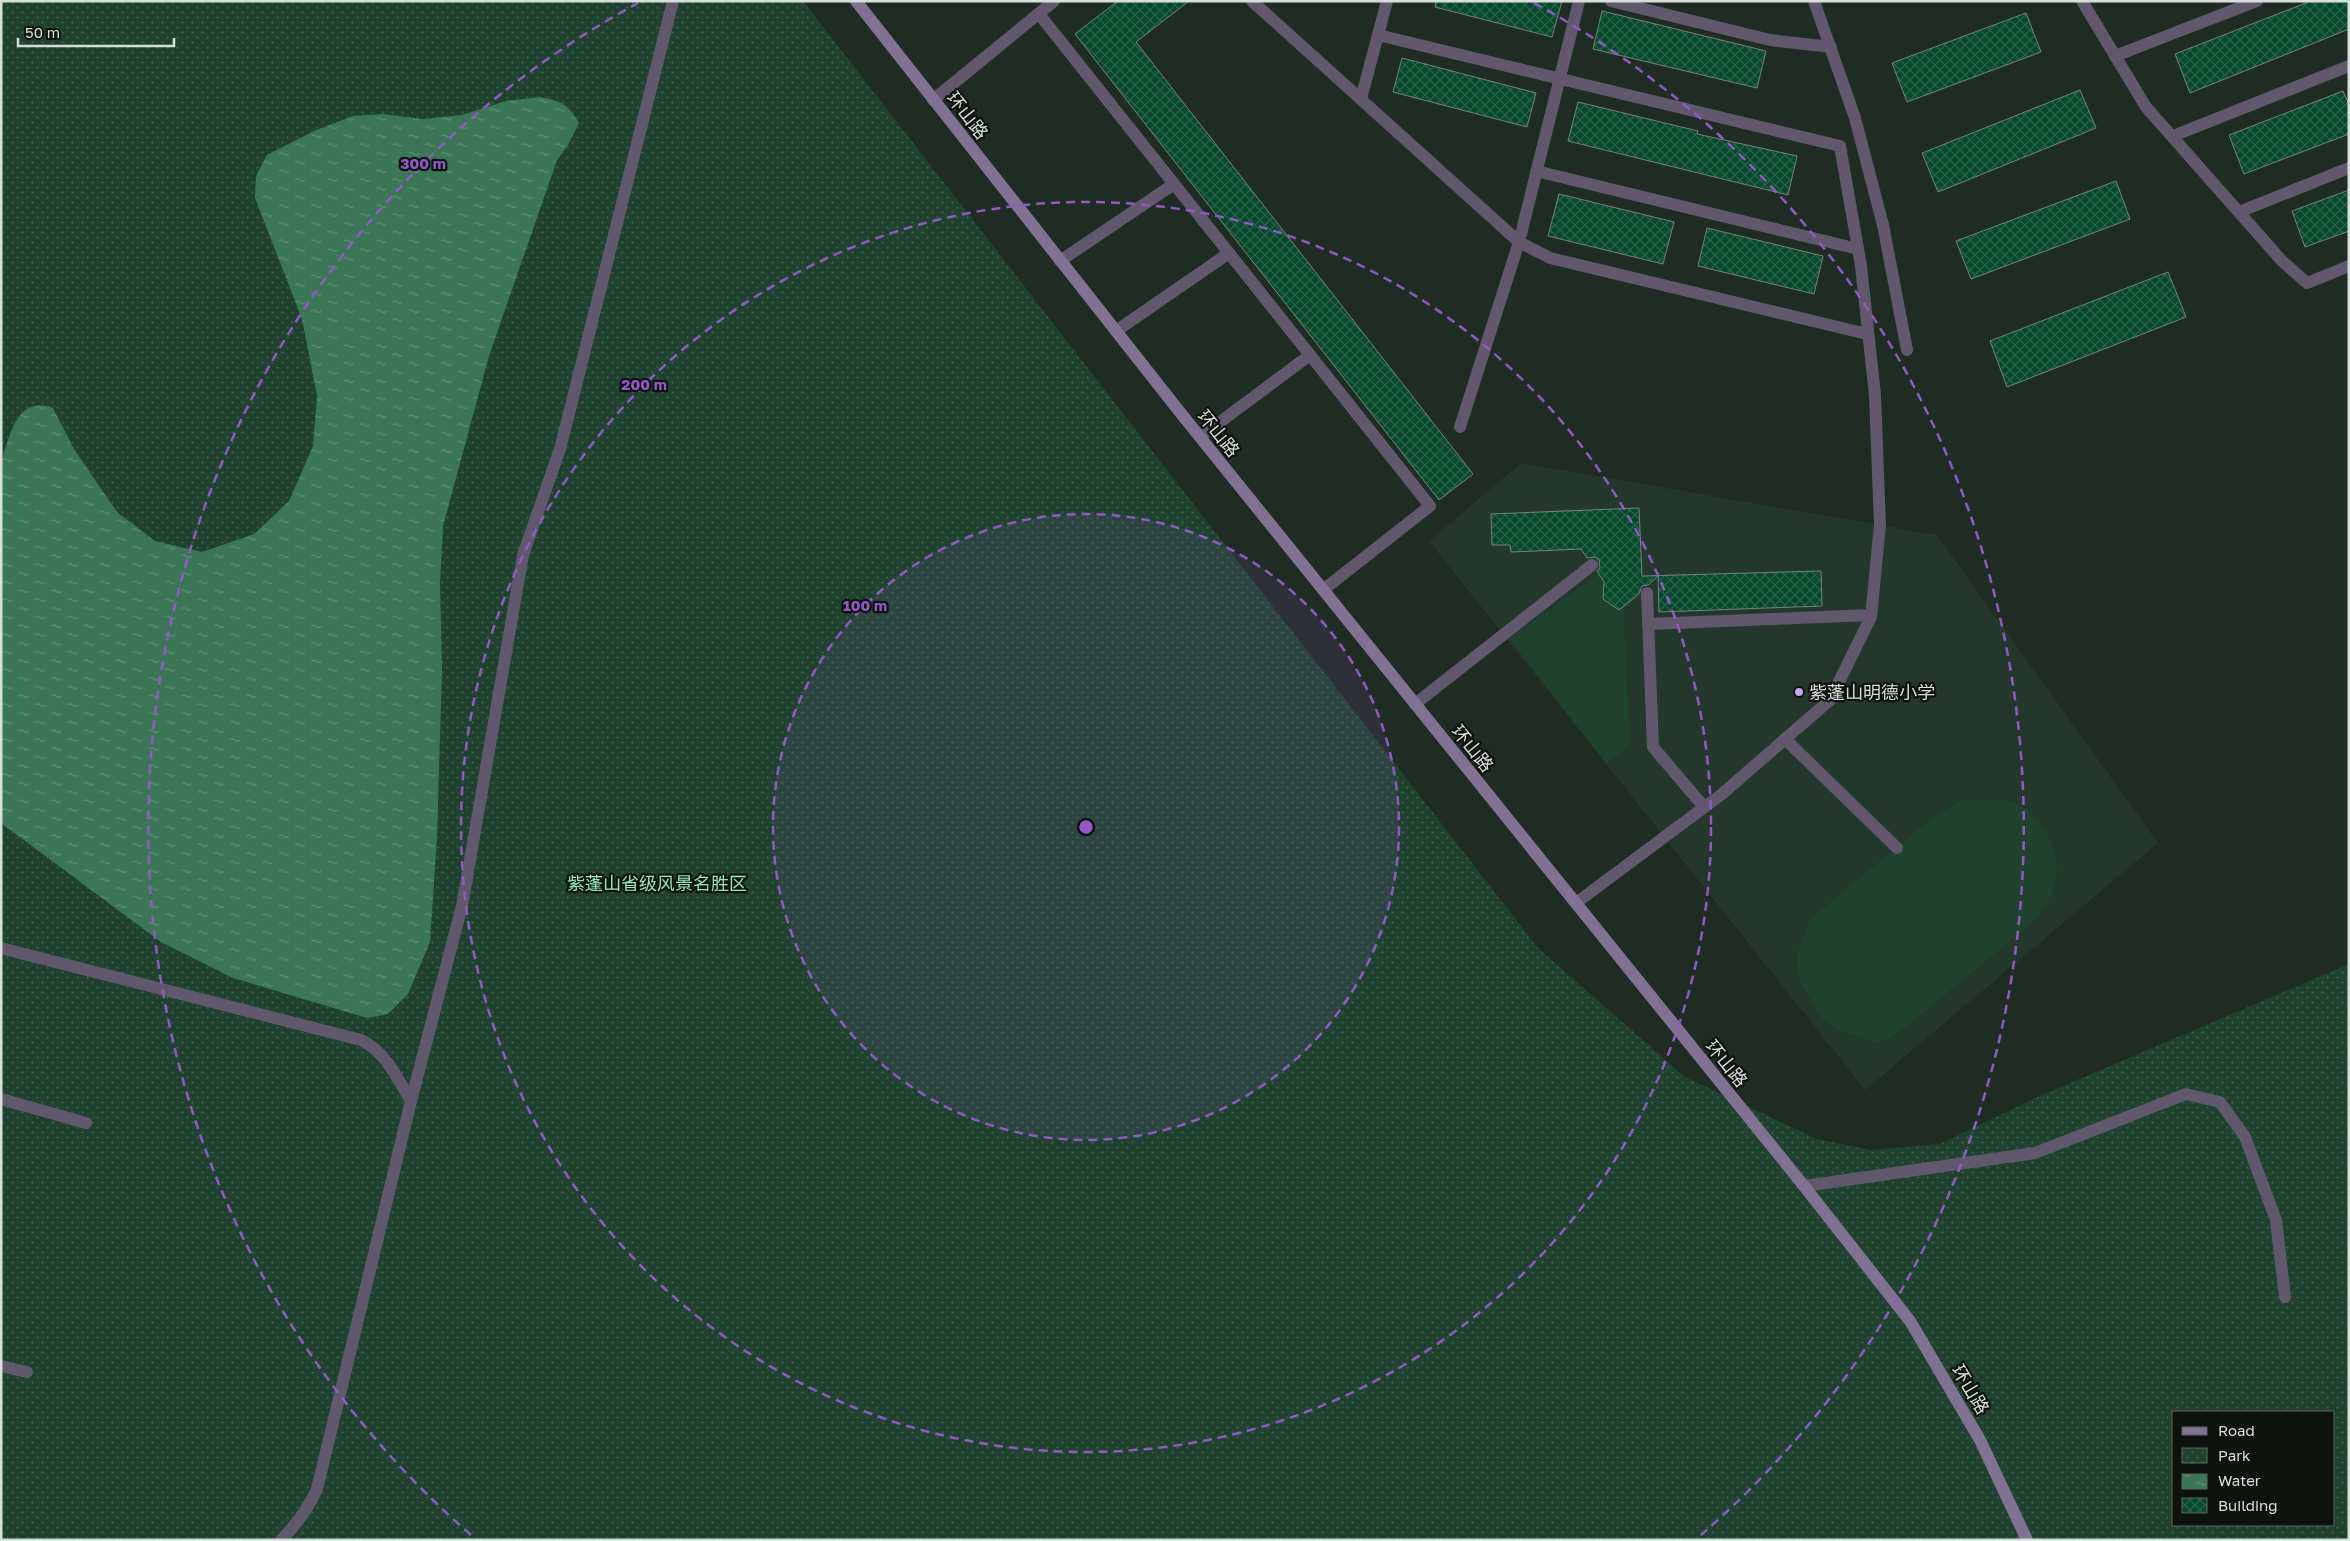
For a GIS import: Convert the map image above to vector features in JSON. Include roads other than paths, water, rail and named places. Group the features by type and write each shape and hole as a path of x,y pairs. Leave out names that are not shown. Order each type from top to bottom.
{"main road":[{"name":"环山路","path":"856,1 1200,437 1804,1186 1910,1321 1980,1440 2027,1540"}],"street":[{"path":"281,1540 294,1527 308,1508 317,1489 410,1101 462,906 522,555 560,449 673,1"},
{"path":"933,100 1054,1"},
{"path":"1252,1 1519,242 1550,258 1867,334"},
{"path":"1361,99 1387,1"},
{"path":"1460,427 1519,242 1579,1"},
{"path":"1611,1 1770,40 1831,47"},
{"path":"1814,1 1855,118 1881,216 1907,350"},
{"path":"2082,1 2146,107 2282,261 2307,283 2349,266"},
{"path":"2115,56 2257,1"},
{"path":"1039,14 1430,506 1324,590"},
{"path":"1378,35 1840,146 1858,249 1875,395 1880,525 1871,615 1830,700 1704,807 1576,903"},
{"path":"2173,136 2349,66"},
{"path":"2239,212 2349,168"},
{"path":"1536,171 1858,249"},
{"path":"1060,261 1174,184"},
{"path":"1116,331 1229,252"},
{"path":"1200,437 1310,355"},
{"path":"1415,704 1592,566"},
{"path":"1647,593 1653,748 1704,807"},
{"path":"1648,624 1871,615"},
{"path":"1785,739 1897,848"},
{"path":"1,948 361,1040 373,1047 386,1060 410,1101"},
{"path":"1804,1186 2035,1153 2186,1094 2220,1102 2245,1137 2276,1220 2285,1297"},
{"path":"1,1099 86,1123"},
{"path":"1,1366 27,1372"}],"water":[{"path":"540,97 563,104 571,111 579,123 568,145 557,160 489,356 443,526 440,583 442,671 437,837 430,942 408,994 388,1014 367,1018 233,978 161,942 1,823 1,462 16,420 31,407 53,408 74,449 117,512 155,541 202,552 254,534 289,501 313,446 317,396 302,319 255,198 256,176 267,155 314,131 353,116 382,114 423,119 462,115 506,101"}],"place":[{"name":"紫蓬山明德小学","path":"1799,692"}],"park label":[{"name":"紫蓬山省级风景名胜区","path":"657,883"}]}
